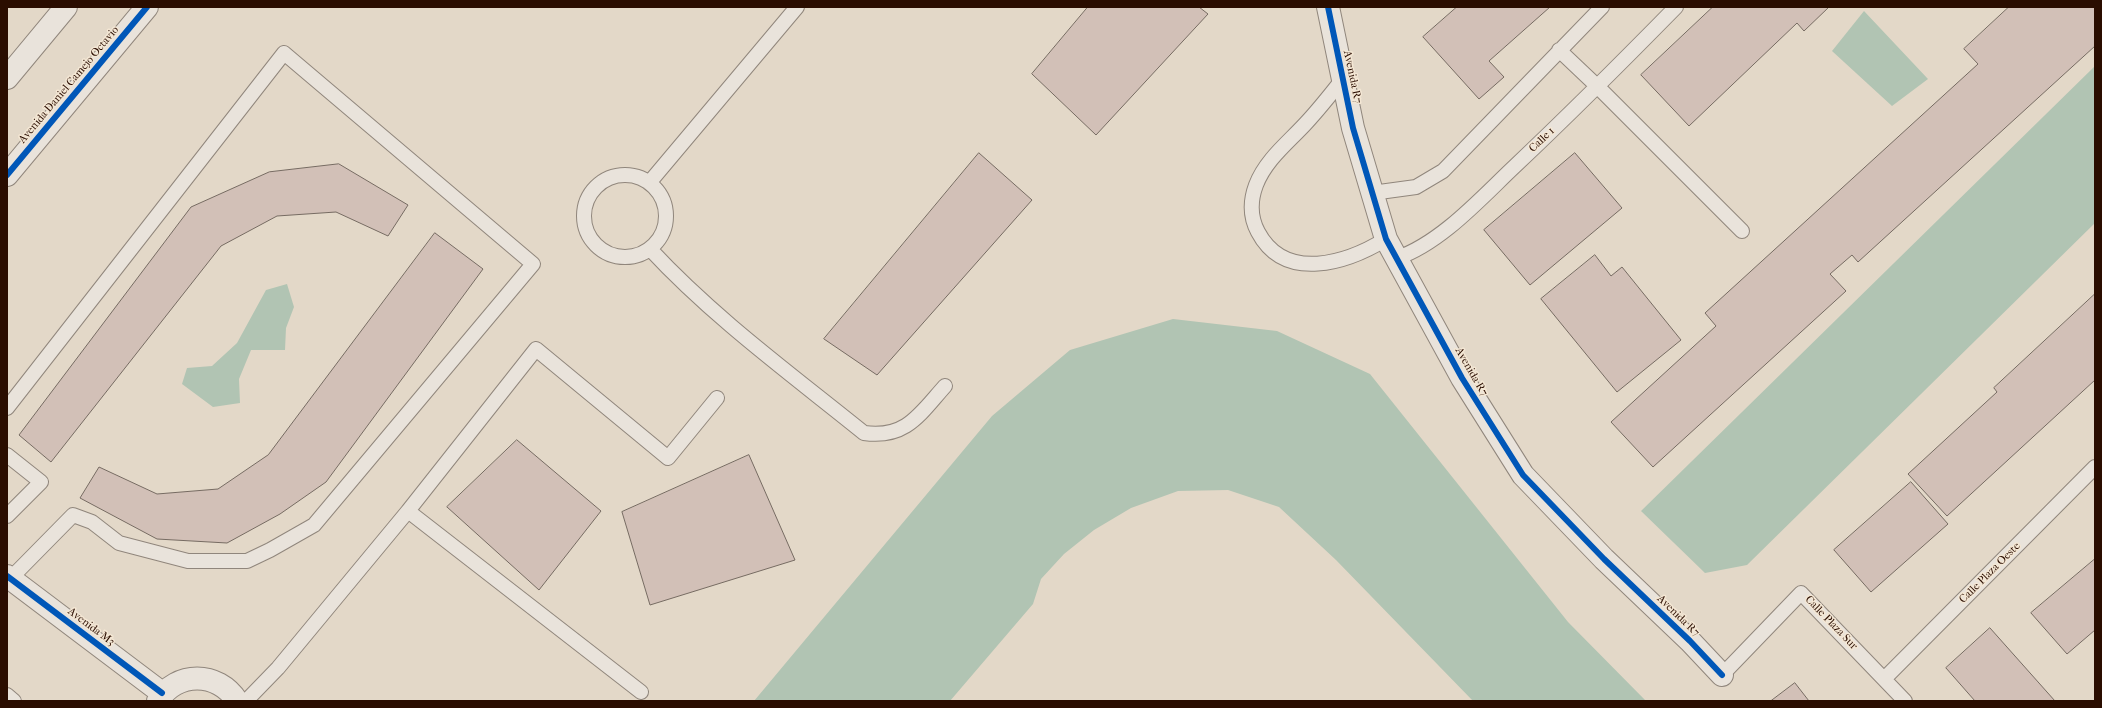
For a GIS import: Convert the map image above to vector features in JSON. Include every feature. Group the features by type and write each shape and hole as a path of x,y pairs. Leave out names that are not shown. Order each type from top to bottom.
{"street":[{"path":"7,78 66,7"},
{"name":"Avenida Daniel Camejo Octavio","path":"7,176 147,7"},
{"name":"Avenida R7","path":"1328,7 1353,128 1386,239 1462,378 1523,474 1604,559 1690,641 1722,675"},
{"name":"Avenida M3","path":"9,577 160,697"},
{"path":"160,697 174,684 186,679 199,678 212,680 224,686 237,701"}],"lane":[{"path":"649,183 797,7"},
{"path":"1372,193 1416,187 1442,171 1602,7"},
{"name":"Calle 1","path":"1396,258 1413,253 1460,218 1598,87 1676,7"},
{"path":"1559,50 1742,231"},
{"path":"7,408 284,53 533,264 314,525 247,561 188,561 119,543 92,522 73,515 9,577"},
{"path":"1342,80 1306,123 1277,152 1256,184 1252,198 1252,212 1255,226 1262,240 1271,250 1284,258 1298,263 1331,262 1351,258 1386,239"},
{"path":"618,175 629,175 649,183 657,190 662,200 666,221 658,241 641,254 620,258 610,254 592,242 584,222 584,212 591,192 608,178 618,175"},
{"path":"650,248 673,273 726,321 864,433 878,435 904,429 913,422 945,386"},
{"path":"246,701 278,668 408,511 536,349 668,458 716,398"},
{"path":"7,455 41,482 7,516"},
{"name":"Calle Plaza Oeste","path":"1884,679 2095,467"},
{"path":"408,511 641,692"},
{"name":"Calle Plaza Sur","path":"1722,675 1802,593 1905,701"},
{"path":"7,695 14,701"}],"shaded area":[{"path":"1864,11 1928,79 1892,106 1832,51"},
{"path":"2095,66 2095,223 1747,565 1705,573 1641,511"},
{"path":"287,284 294,307 286,328 285,350 251,350 239,379 240,403 213,407 182,384 187,368 212,366 237,343 266,290"},
{"path":"1173,319 1277,331 1370,374 1568,622 1646,701 1473,701 1336,560 1279,507 1228,490 1178,491 1131,508 1094,530 1064,554 1041,579 1033,604 950,701 754,701 992,416 1070,350"}],"building":[{"path":"1088,7 1199,7 1208,14 1096,135 1032,74"},
{"path":"1457,7 1550,7 1489,61 1504,77 1479,99 1423,37"},
{"path":"1713,7 1829,7 1804,31 1797,23 1689,126 1641,75"},
{"path":"2009,7 2095,7 2095,46 1858,262 1852,255 1830,274 1846,291 1653,467 1611,422 1716,326 1705,313 1978,64 1964,49"},
{"path":"979,153 1032,200 877,375 824,339"},
{"path":"1575,153 1622,208 1530,285 1484,230"},
{"path":"339,164 408,205 388,236 336,212 277,216 221,246 51,462 19,435 191,207 269,172"},
{"path":"435,233 483,269 326,482 280,514 227,543 157,539 80,498 99,467 157,494 218,489 268,455"},
{"path":"1595,255 1611,276 1622,267 1681,340 1617,392 1541,299"},
{"path":"2095,294 2095,380 1947,516 1908,474 1997,392 1994,388"},
{"path":"517,440 601,511 539,590 447,507"},
{"path":"749,455 795,560 650,605 622,512"},
{"path":"1911,482 1948,524 1871,592 1834,550"},
{"path":"2095,559 2095,630 2067,654 2031,613"},
{"path":"1990,628 2055,701 1975,701 1946,668"},
{"path":"1795,683 1809,701 1771,701"}],"cycle path":[{"path":"7,175 147,7"},
{"path":"1328,7 1353,128 1386,239 1462,378 1523,475 1604,559 1690,641 1722,675"},
{"path":"7,576 162,693"}]}
